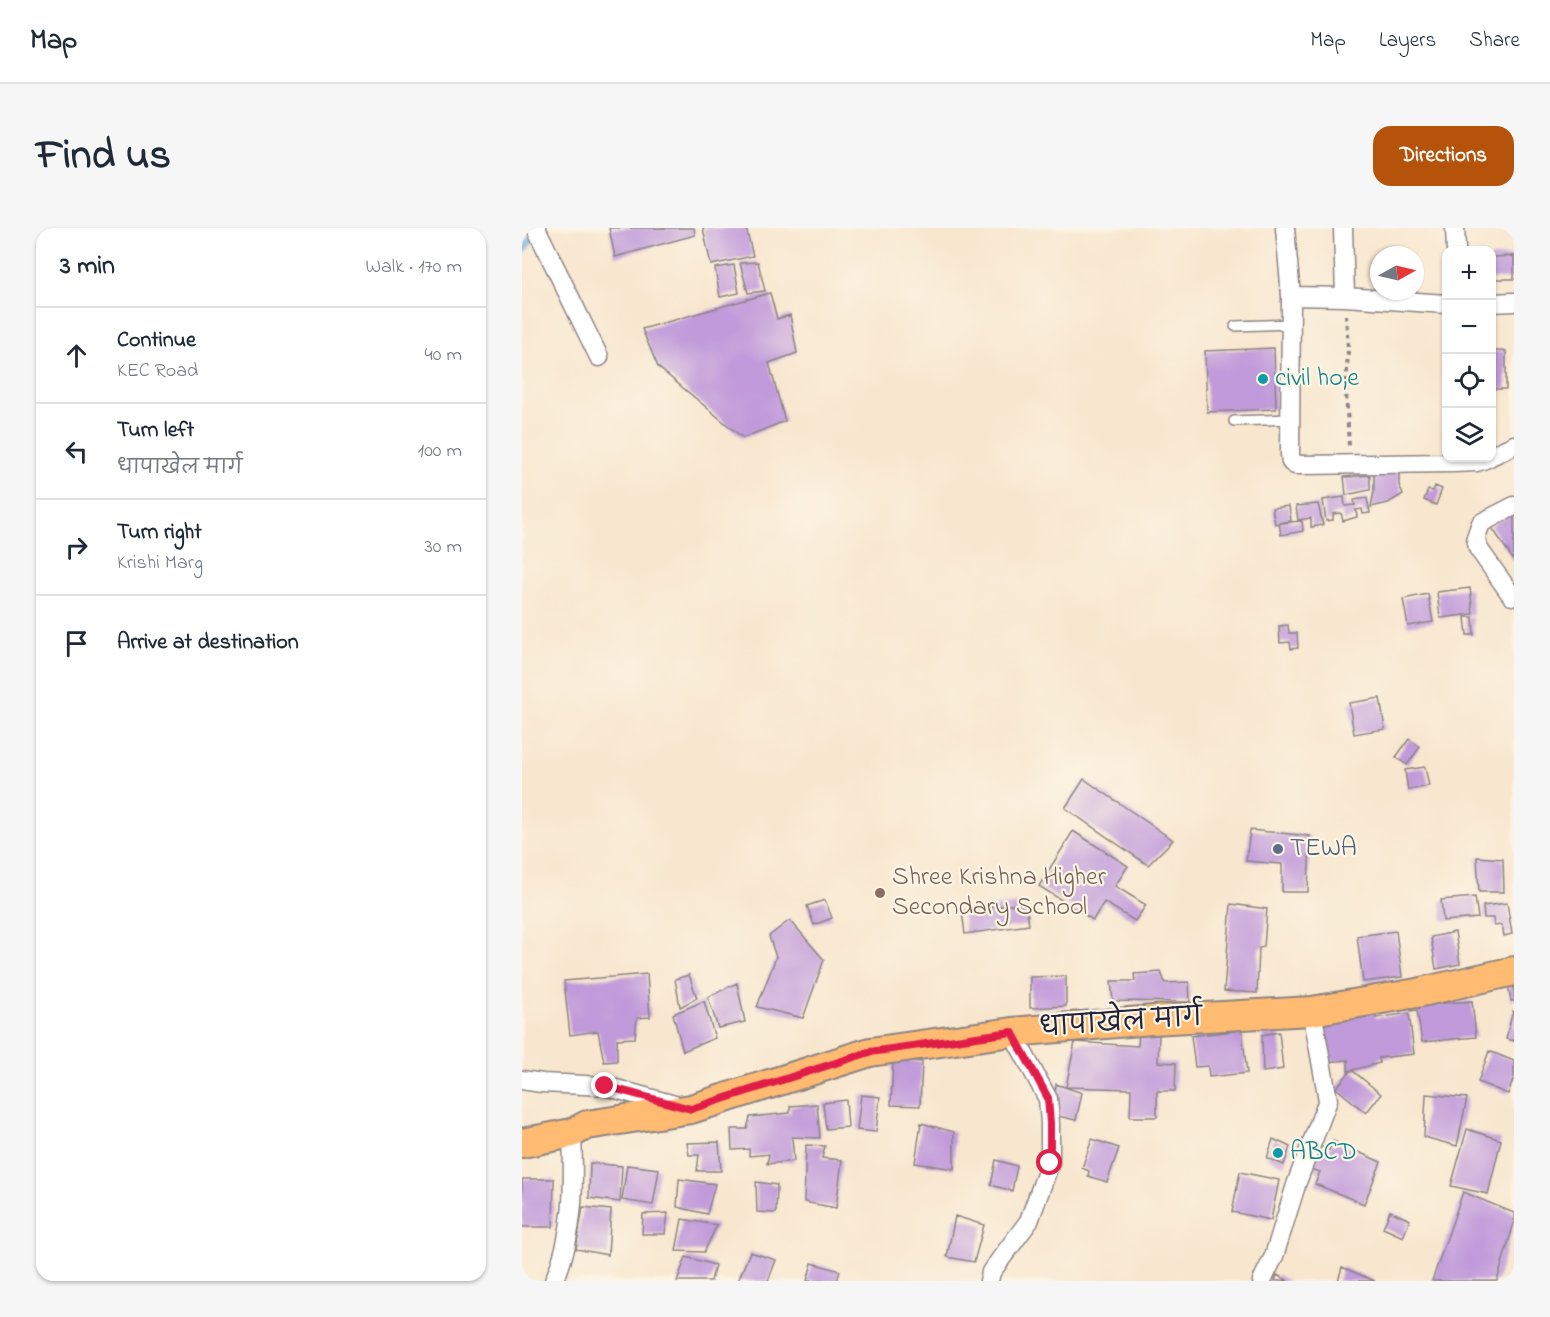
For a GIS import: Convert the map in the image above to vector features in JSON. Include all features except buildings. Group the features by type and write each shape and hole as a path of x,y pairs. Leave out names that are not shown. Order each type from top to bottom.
{"main road":[{"name":"धापाखेल मार्ग","path":"522,1143 572,1133 587,1125 691,1109 870,1052 1012,1032 1152,1020 1312,1011 1417,993 1514,971"}],"street":[{"path":"536,228 599,357"},
{"path":"1284,228 1291,296 1291,462 1295,465 1477,462"},
{"path":"1343,228 1345,297"},
{"path":"1455,228 1456,246"},
{"path":"1291,296 1442,304"},
{"path":"1496,303 1514,302"},
{"path":"1496,454 1514,445"},
{"path":"1512,596 1478,548 1476,537 1481,523 1514,506"},
{"path":"1262,1281 1274,1256 1297,1182 1328,1100 1312,1011"},
{"path":"989,1281 991,1272 1029,1221 1050,1163 1048,1098 1012,1032"},
{"path":"522,1080 605,1086 691,1109"},
{"path":"554,1281 571,1222 574,1179 572,1133"}],"lane":[{"path":"1235,326 1290,324"},
{"path":"1234,421 1290,419"}],"path":[{"path":"1345,297 1349,464"}],"waterway":[{"path":"522,251 536,234"}],"place":[{"name":"civil ho,e","path":"1263,379"},
{"name":"TEWA","path":"1278,849"},
{"name":"Shree Krishna Higher Secondary School","path":"880,893"},
{"name":"ABCD","path":"1278,1153"}],"route":[{"path":"605,1086 691,1109 870,1052 1012,1032 1048,1098 1050,1163"}]}
